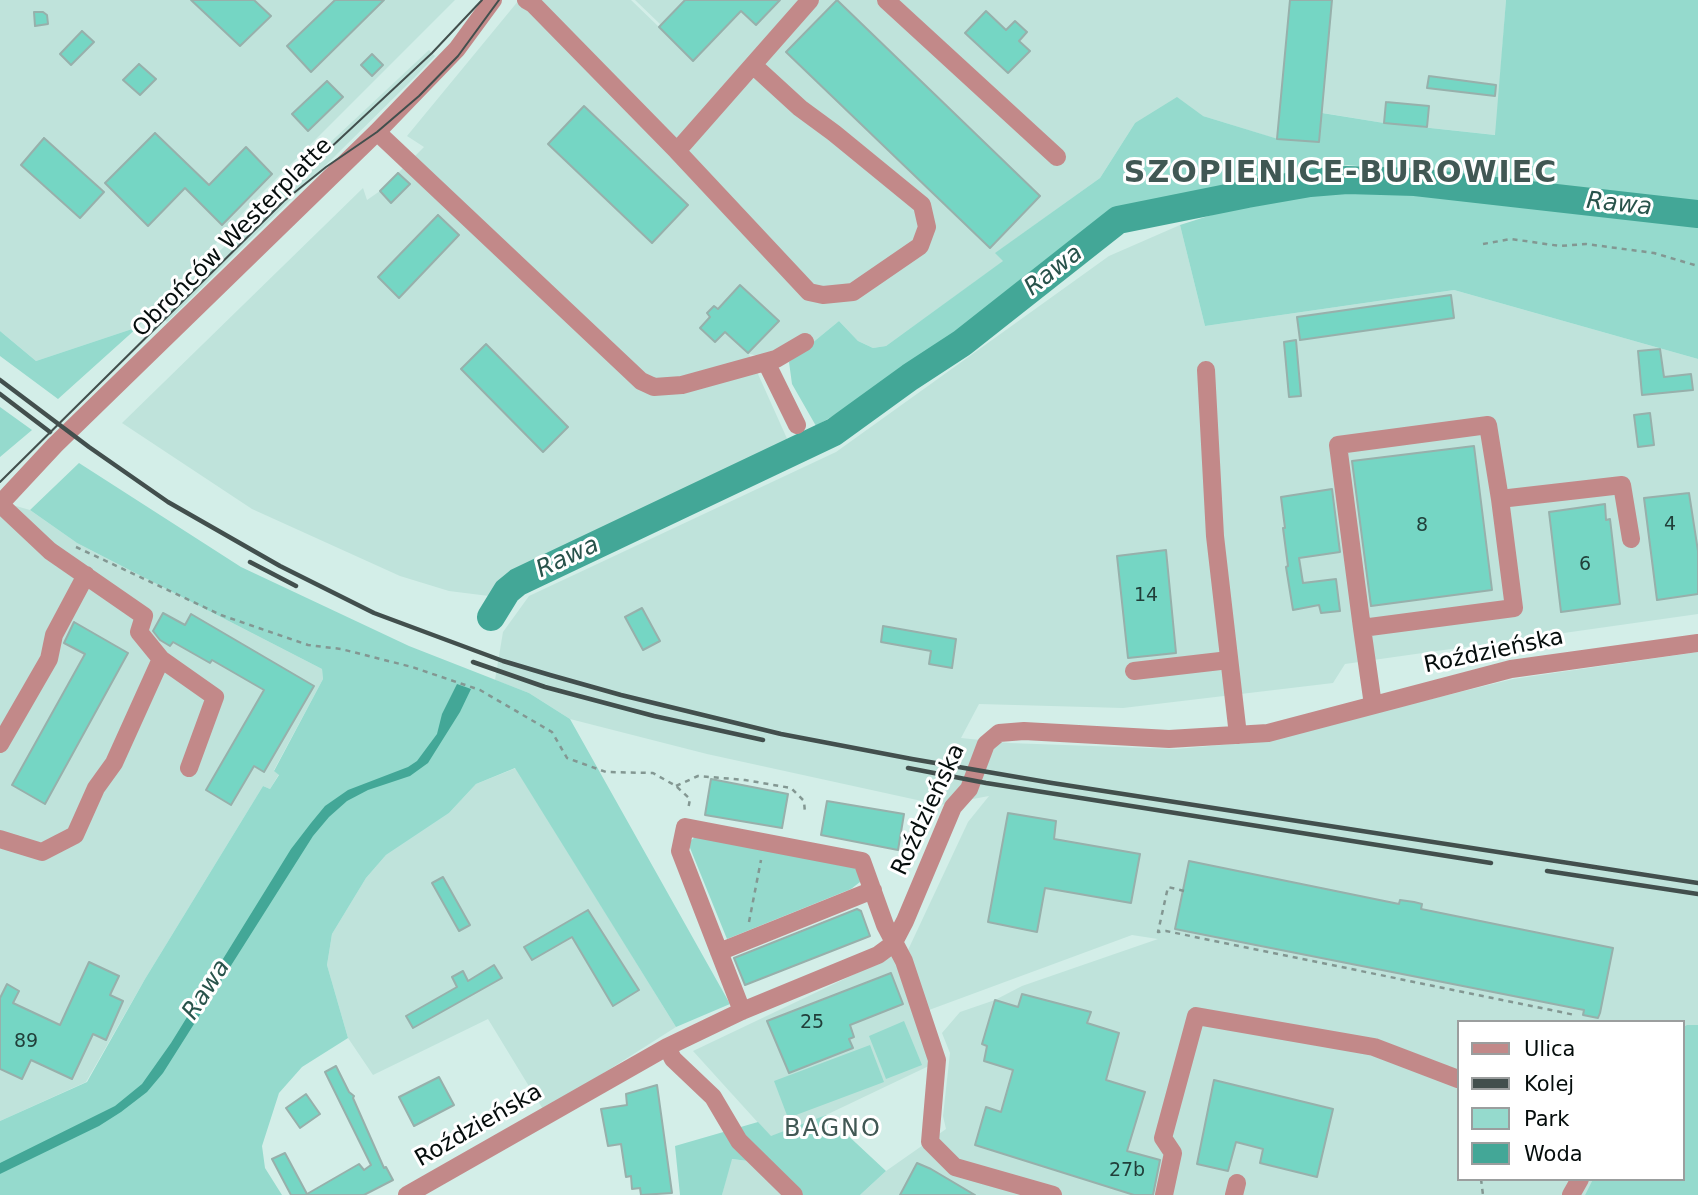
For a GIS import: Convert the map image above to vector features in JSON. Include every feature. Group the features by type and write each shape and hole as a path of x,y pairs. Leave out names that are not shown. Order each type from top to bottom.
{"street":[{"name":"Obrońców Westerplatte","path":"0,504 55,445 377,132 457,48 493,0"},
{"path":"526,0 533,4 677,151 809,292 823,295 853,292 920,246 927,227 922,205 800,108 753,65"},
{"path":"677,151 810,0"},
{"path":"886,0 1057,157"},
{"path":"377,132 641,382 654,387 682,385 776,359 806,342"},
{"path":"766,362 797,425"},
{"path":"1206,370 1215,536 1238,734"},
{"path":"1362,628 1514,608 1488,425 1338,445 1362,628 1373,705"},
{"path":"1500,499 1622,485 1631,539"},
{"path":"0,504 50,551 144,616 139,632 160,659 215,697 189,768"},
{"path":"0,744 49,659 54,635 86,575"},
{"name":"Roździeńska","path":"407,1195 667,1047 742,1012 878,955 893,944 953,807 969,789 986,744 999,733 1024,731 1169,739 1268,733 1511,669 1698,643"},
{"path":"0,839 42,852 75,835 96,788 114,762 160,659"},
{"path":"1134,671 1229,660"},
{"path":"742,1012 680,851 685,827 862,861 893,944 904,961 937,1060 930,1142 955,1167 1053,1195"},
{"path":"719,952 873,890"},
{"path":"1164,1195 1173,1153 1163,1138 1196,1016 1374,1047 1456,1078"},
{"path":"667,1047 673,1059 713,1097 739,1141 793,1195"}],"path":[{"path":"1483,244 1511,239 1560,246 1586,244 1654,253 1698,266"},
{"path":"73,546 221,615 308,645 341,649 412,667 495,696 500,703 552,732 567,758 606,772 653,773 676,786 690,799 685,827"},
{"path":"676,786 698,776 791,788 804,801 804,813"},
{"path":"746,933 763,850"},
{"path":"1184,891 1168,887 1158,932 1180,934 1575,1015"}],"shaded area":[{"path":"0,0 455,0 249,206 138,327 36,361 0,331"},
{"path":"519,0 631,0 659,27 660,24 635,0 1506,0 1496,135 1384,123 1323,113 1319,142 1277,139 1203,116 1135,123 1100,178 996,253 1004,261 886,346 873,348 858,341 839,321 789,362 749,354 789,443 643,515 510,573 489,596 449,591 400,576 252,509 122,423 363,188 367,200 380,191 424,147 407,136"},
{"path":"429,50 435,56 415,77 167,322 157,313 321,151"},
{"path":"1180,225 1205,326 1454,290 1698,359 1698,614 1345,664 1333,683 1123,708 979,704 961,738 1009,743 1176,749 1256,742 1513,679 1698,652 1698,1025 1684,1028 1684,1020 1456,1020 1456,1181 1592,1181 1585,1195 860,1195 886,1171 946,1129 943,1116 950,1053 942,1033 960,1012 995,1000 1022,986 1158,939 1132,935 929,1010 908,950 968,822 989,796 940,805 707,754 570,719 529,693 495,680 503,632 529,596 836,452 1109,256"},
{"path":"9,504 30,510 77,543 322,669 323,679 274,770 279,774 270,789 263,786 145,979 86,1082 0,1121 0,516"},
{"path":"516,768 676,1027 544,1111 488,1019 373,1075 348,1038 327,965 332,934 366,878 386,855 449,813 476,784"},
{"path":"899,953 933,1064 826,1115 771,1137 693,1051"},
{"path":"731,1159 748,1161 803,1195 722,1195"}],"green space":[{"path":"1506,0 1698,0 1698,203 1348,165 1317,169 1115,212 960,333 886,384 816,426 792,384 789,362 839,321 858,341 873,348 886,346 1003,261 995,253 1100,178 1135,123 1177,97 1203,116 1278,139 1319,142 1322,113 1495,135"},
{"path":"1332,189 1381,190 1698,225 1698,359 1454,290 1205,326 1180,225 1246,204"},
{"path":"138,327 58,399 0,356 0,331 36,361"},
{"path":"0,407 32,430 0,457"},
{"path":"79,463 241,567 409,646 529,693 570,719 730,1004 676,1027 515,768 476,784 449,813 386,855 366,878 332,934 327,965 348,1038 302,1067 279,1093 262,1146 265,1168 282,1195 0,1195 0,1121 87,1082 145,979 263,786 270,789 279,775 274,771 323,679 322,669 77,543 30,510"},
{"path":"695,837 855,867 862,874 860,882 851,889 727,939 688,843"},
{"path":"904,1021 922,1065 886,1079 869,1036"},
{"path":"1698,1025 1698,1195 1585,1195 1592,1181 1684,1181 1684,1027"},
{"path":"870,1045 884,1082 788,1118 774,1081"},
{"path":"826,1115 886,1171 860,1195 803,1195 748,1161 732,1159 722,1195 680,1195 675,1146 758,1122 771,1136"}],"water":[{"path":"457,684 471,689 428,763 410,776 368,790 347,801 329,817 313,836 163,1073 147,1092 99,1126 0,1174 0,1163 115,1106 142,1084 171,1043 291,849 311,823 325,806 348,790 417,761 437,734 442,714"}],"building":[{"path":"191,0 254,0 271,16 240,46"},
{"path":"335,0 384,0 311,72 287,46"},
{"path":"685,0 780,0 756,25 741,11 693,61 659,27"},
{"path":"837,0 1040,196 990,248 786,52"},
{"path":"1290,0 1332,0 1319,142 1277,139"},
{"path":"986,11 1006,30 1015,21 1027,32 1019,41 1030,51 1008,73 965,33"},
{"path":"34,12 47,15 48,24 35,26"},
{"path":"82,31 94,42 71,65 60,54"},
{"path":"372,54 383,65 372,76 361,65"},
{"path":"139,64 156,79 140,95 123,80"},
{"path":"1429,76 1496,85 1495,96 1427,88"},
{"path":"327,81 343,97 308,131 292,114"},
{"path":"1386,102 1429,106 1427,127 1384,123"},
{"path":"584,106 688,205 652,243 548,144"},
{"path":"155,133 209,185 246,147 272,174 222,225 185,188 148,226 105,183"},
{"path":"44,138 104,192 80,218 21,165"},
{"path":"398,173 410,184 391,203 380,191"},
{"path":"438,215 459,235 399,298 378,277"},
{"path":"740,285 779,321 748,353 725,332 715,342 700,328 710,317 707,313 714,306 718,309"},
{"path":"1451,295 1454,318 1300,340 1297,317"},
{"path":"1296,340 1301,396 1289,397 1284,342"},
{"path":"486,344 568,427 543,452 461,369"},
{"path":"1660,349 1664,377 1691,374 1693,390 1642,395 1638,351"},
{"path":"1650,413 1654,445 1638,447 1634,415"},
{"path":"1474,446 1492,590 1371,606 1352,461"},
{"path":"1332,489 1340,552 1299,558 1303,583 1336,579 1340,611 1321,613 1319,605 1293,610 1286,567 1281,497"},
{"path":"1689,493 1698,551 1698,594 1657,600 1644,498"},
{"path":"1605,504 1606,520 1610,519 1620,604 1561,612 1549,512"},
{"path":"1166,550 1176,653 1128,658 1117,556"},
{"path":"642,608 660,641 643,650 625,617"},
{"path":"163,613 185,625 191,614 314,686 264,772 254,766 231,805 206,790 264,690 212,660 210,663 173,642 170,646 160,640 153,631"},
{"path":"74,622 128,653 45,804 12,785 85,654 64,643"},
{"path":"883,626 956,639 952,668 929,664 931,651 881,642"},
{"path":"711,779 788,794 782,828 705,815"},
{"path":"827,801 904,814 898,850 821,835"},
{"path":"1008,813 1056,821 1054,839 1140,854 1131,903 1045,888 1037,932 988,922"},
{"path":"1189,861 1399,904 1400,900 1414,902 1422,904 1421,909 1613,948 1600,1013 1598,1018 1583,1015 1584,1010 1175,929"},
{"path":"443,877 470,925 459,931 432,883"},
{"path":"857,909 861,911 870,936 745,985 734,958"},
{"path":"588,910 639,990 613,1006 572,937 532,960 524,947"},
{"path":"89,962 119,976 110,995 123,1001 106,1040 93,1034 72,1079 31,1060 22,1079 0,1069 0,998 7,984 19,991 13,1003 60,1025"},
{"path":"494,965 502,978 413,1028 406,1016 457,987 452,977 463,971 468,981"},
{"path":"891,973 903,1004 850,1025 854,1037 849,1039 853,1048 789,1073 767,1021"},
{"path":"1022,994 1091,1012 1087,1023 1119,1033 1106,1080 1145,1092 1127,1151 1160,1160 1153,1195 1134,1195 975,1145 986,1107 1001,1112 1013,1070 984,1061 987,1046 982,1044 995,1000 1018,1007"},
{"path":"336,1066 349,1092 354,1096 384,1168 386,1167 393,1180 364,1195 291,1195 272,1159 285,1153 307,1194 359,1164 364,1170 371,1165 325,1072"},
{"path":"439,1077 454,1105 414,1126 399,1097"},
{"path":"1214,1080 1333,1109 1317,1177 1260,1163 1263,1149 1236,1142 1228,1171 1197,1164"},
{"path":"657,1085 672,1193 641,1195 640,1188 632,1189 631,1176 626,1177 621,1144 608,1146 601,1109 627,1105 626,1094"},
{"path":"306,1094 320,1114 300,1128 286,1108"},
{"path":"917,1163 931,1169 975,1195 900,1195"}],"waterway":[{"name":"Rawa","path":"491,617 507,591 518,582 834,432 962,343 1118,220 1247,194 1310,183 1347,180 1415,182 1698,214"}],"tram line":[{"path":"298,178 432,53 482,0"},
{"path":"0,482 284,201 326,167 377,132 419,96 458,56 499,0"}],"railway":[{"path":"0,380 168,502 280,566 374,613 503,661 550,675 781,734 912,759 1698,883"},
{"path":"0,394 50,432"},
{"path":"250,562 296,586"},
{"path":"473,662 545,687 654,716 763,740"},
{"path":"908,768 986,783 1491,863"},
{"path":"1547,871 1698,894"}],"district":[{"name":"SZOPIENICE-BUROWIEC","path":"1341,174"},
{"name":"BAGNO","path":"833,1130"}]}
